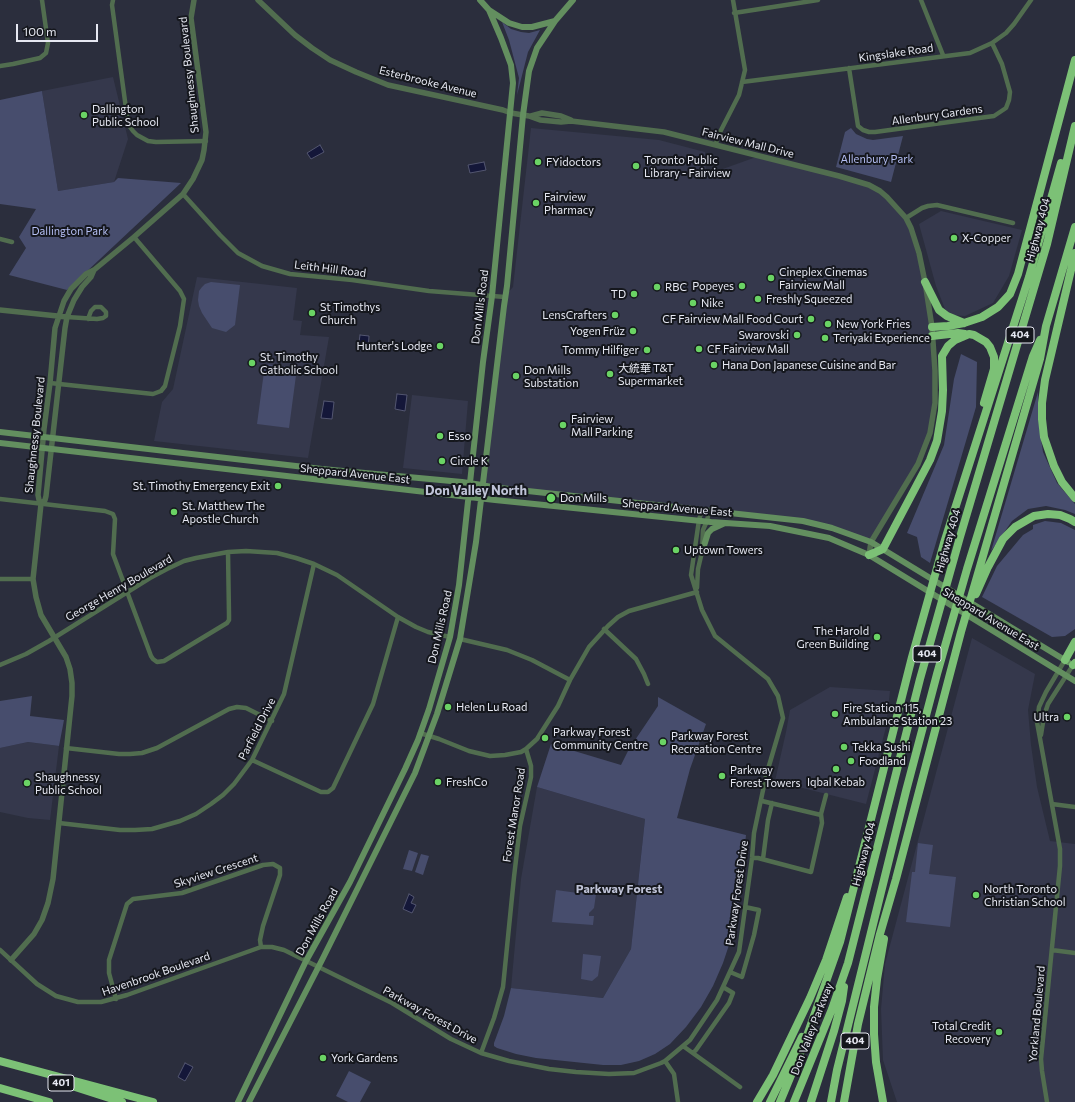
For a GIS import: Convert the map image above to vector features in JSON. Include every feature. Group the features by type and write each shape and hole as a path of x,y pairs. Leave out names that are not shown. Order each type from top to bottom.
{"highway":[{"path":"932,327 964,323 982,317 998,307 1010,294 1018,274 1075,60"},
{"path":"780,1102 804,1044 840,942 912,658 944,543 1029,277 1064,150 1074,129"},
{"name":"Highway 404","path":"848,963 920,679 960,537 1047,244 1074,129"},
{"name":"404","path":"831,1102 837,1070 902,806 937,674 967,569 1031,364 1046,326 1075,227"},
{"path":"1075,253 1045,380 1042,419 1044,437 1054,466 1062,482 1075,498"},
{"path":"925,282 939,310 947,316 964,323"},
{"name":"404","path":"844,1102 858,1024 880,934 896,879 961,632 1040,359 1046,326"},
{"path":"912,658 916,631 928,584 994,369 994,357 990,348 986,342 974,335 958,333 932,336"},
{"path":"869,555 883,549 930,460 937,441 942,411 942,356 948,346 956,340 969,334"},
{"path":"961,632 988,567 1003,539 1015,527 1034,516 1048,514 1060,515 1075,522"},
{"path":"1065,660 1075,642"},
{"path":"757,1102 773,1075 810,998 826,960 872,814"},
{"path":"883,1100 876,1062 874,1008 877,978 896,879"},
{"path":"811,1102 842,1001 848,963"},
{"name":"Don Valley Parkway","path":"794,1102 832,1009 848,963"},
{"path":"770,1102 820,1000"},
{"path":"0,1062 153,1102"},
{"name":"401","path":"0,1062 122,1102"},
{"path":"0,1088 48,1102"},
{"path":"0,1091 31,1102"}],"main road":[{"path":"480,0 489,10 509,23 522,28 555,21"},
{"name":"Don Mills Road","path":"249,1102 415,773 430,736 460,639 476,542 507,286 526,116 529,71 538,48 555,21 573,0"},
{"name":"Don Mills Road","path":"238,1102 306,961 350,882 399,782 429,709 450,637 460,585 483,362 492,296 513,83 511,66 489,10"},
{"name":"Sheppard Avenue East","path":"0,432 322,469 471,483 491,487 803,521 832,528 871,542 1074,665"},
{"name":"Sheppard Avenue East","path":"0,443 469,497 725,523 770,526 829,538 869,555 1075,681"},
{"path":"702,552 708,533 712,529 725,523"}],"street":[{"path":"0,66 40,58 46,52 48,43 42,0"},
{"path":"113,0 112,4 125,102 128,120 133,131 148,141 206,141"},
{"name":"Shaughnessy Boulevard","path":"94,270 91,277 82,287 74,300 67,320 46,496 45,500 41,504 38,500 38,495 55,328 64,301 71,289 86,274 94,270 134,237 182,194 193,179 203,155 206,141 205,118 191,18 194,0"},
{"name":"Esterbrooke Avenue","path":"258,0 295,35 312,48 330,60 356,72 388,85 526,116"},
{"path":"716,145 717,138 739,95 744,70 733,0"},
{"path":"734,13 818,0"},
{"path":"921,0 943,56"},
{"name":"Kingslake Road","path":"742,82 970,53 992,43 1006,33 1031,0"},
{"name":"Allenbury Gardens","path":"849,68 858,126 869,132 994,116 1006,108 1010,92 1002,64 992,43"},
{"name":"Fairview Mall Drive","path":"526,116 540,120 561,122 571,121 664,132 839,176 869,185 880,191 906,218 911,228 919,253 925,282 932,327 935,370 935,403 930,433 918,464 871,542 869,555"},
{"name":"Leith Hill Road","path":"182,194 238,253 262,266 290,274 352,280 429,291 505,297"},
{"path":"906,218 922,208 937,205 1013,223"},
{"path":"50,383 152,394 161,391 165,386 180,326 184,299 180,291 134,237"},
{"path":"0,239 12,242"},
{"path":"0,310 58,316 67,320 88,319"},
{"path":"0,499 105,511 113,514 115,519 113,554 153,659 157,662 164,661 227,623 229,620 228,552"},
{"path":"11,960 34,934 48,903 53,879 72,696 70,669 66,657 41,615 33,579 41,504"},
{"name":"Parkway Forest Drive","path":"306,961 392,1003 446,1036 481,1053 526,1065 576,1072 609,1074 634,1072 665,1061 690,1040 717,1000 739,952 754,834 766,776 783,718 778,696 768,679 715,636 702,610 691,575 699,520 702,510"},
{"name":"Parkway Forest Drive","path":"697,592 698,569 702,552 703,530 709,510"},
{"name":"George Henry Boulevard","path":"0,665 26,654 150,578 184,561 228,552 246,551 278,553 314,564 337,575 398,617 416,627 428,632 450,637"},
{"name":"Parfield Drive","path":"59,823 120,830 152,829 180,821 196,814 223,795 234,784 252,760 284,694 314,564"},
{"path":"0,578 33,579"},
{"path":"420,733 468,751 490,756 521,752 537,739 558,706 570,680 589,648 604,630 618,617 629,612 697,592"},
{"path":"252,760 321,792 328,792 333,788 373,704 398,617"},
{"path":"604,630 636,659 648,684"},
{"path":"460,639 507,650 532,660 570,680"},
{"path":"1041,739 1037,722 1039,707 1051,681 1065,660"},
{"path":"1041,739 1044,716 1048,704 1074,665"},
{"path":"66,748 119,754 142,753 156,748 229,709 237,707 246,708 272,721"},
{"name":"Yorkland Boulevard","path":"1041,739 1060,849 1060,866 1042,1060 1042,1072 1047,1102"},
{"name":"Forest Manor Road","path":"481,1053 494,1018 503,987 520,826 531,777 531,766 526,749"},
{"path":"752,858 811,872 822,823 821,815 826,795"},
{"path":"762,800 821,815"},
{"path":"763,860 768,820 772,803"},
{"path":"1052,804 1075,807"},
{"name":"Skyview Crescent","path":"116,999 109,973 109,960 127,904 133,898 182,893 263,865 274,864 280,868 280,875 262,926 260,940 261,947"},
{"path":"730,972 742,977 754,935 759,910 745,906"},
{"name":"Havenbrook Boulevard","path":"0,950 37,984 56,996 78,1002 101,1002 116,999 261,947 272,947 284,950 306,961"},
{"path":"1052,950 1075,952"},
{"path":"693,1053 729,1003 733,993 724,987"},
{"path":"683,1046 740,1086"},
{"path":"665,1061 674,1074 678,1102"}],"shaded area":[{"name":"Dallington Public School","path":"113,77 128,139 114,182 58,191 42,91"},
{"path":"531,128 659,140 705,152 706,175 759,156 839,176 880,191 906,218 925,282 935,371 930,433 918,464 871,542 803,521 482,485 506,295 513,287"},
{"path":"320,145 324,152 311,159 307,153"},
{"path":"484,162 486,170 470,173 468,165"},
{"path":"941,211 1022,230 1009,276 993,303 965,316 951,315 945,309 936,286 919,224"},
{"name":"St. Timothy Catholic School","path":"197,277 297,288 293,320 302,321 300,335 329,337 308,458 154,441 162,402 173,389"},
{"path":"360,335 369,336 368,351 358,350"},
{"path":"397,394 407,395 405,411 395,409"},
{"path":"412,395 468,401 462,474 403,468"},
{"path":"324,401 334,402 332,419 321,418"},
{"path":"972,638 1035,674 1028,710 1037,787 1050,841 1075,844 1075,1102 897,1102 883,1060 881,1009 885,964"},
{"path":"830,687 890,691 886,727 866,804 775,781 790,710"},
{"name":"Shaughnessy Public School","path":"28,742 59,746 50,820 28,818 0,812 0,748"},
{"path":"537,787 645,819 631,949 603,998 511,988 521,879"},
{"path":"409,894 414,897 411,903 416,905 412,913 403,909"},
{"path":"185,1063 193,1067 185,1081 178,1077"}],"green space":[{"path":"502,22 511,29 521,32 529,33 540,30 528,52 517,95 519,78 509,40"},
{"name":"Dallington Park","path":"42,91 58,191 114,182 118,178 181,183 67,290 9,275 26,248 19,237 36,209 0,204 0,100"},
{"name":"Allenbury Park","path":"851,128 856,134 873,140 903,136 891,182 836,167 845,132"},
{"path":"211,282 240,285 235,325 226,332 212,328 199,306 199,291 205,284"},
{"path":"961,354 977,362 976,407 930,563 921,557 917,537 907,533 944,445 954,379"},
{"path":"265,364 297,368 289,428 257,424"},
{"path":"1038,392 1039,426 1043,452 1057,483 1075,504 1075,514 1046,506 1028,509 1012,521 991,551"},
{"path":"1045,521 1061,523 1075,530 1075,629 1065,636 1052,637 982,597 997,566 1023,535 1033,529 1033,525"},
{"path":"32,696 30,716 64,720 59,746 28,742 0,748 0,701"},
{"path":"658,697 706,724 690,769 677,818 746,835 737,914 723,963 713,986 701,1007 686,1027 670,1044 655,1054 639,1061 621,1065 603,1065 536,1058 497,1048 494,1046 494,1043 504,1016 511,988 603,998 631,949 645,819 537,787 551,744 621,765 629,749 658,706"},
{"path":"918,843 933,845 929,874 956,877 950,927 906,922 912,872 915,872"},
{"path":"409,850 418,853 412,871 403,869"},
{"path":"421,854 429,856 423,875 415,872"},
{"path":"579,885 597,887 594,908 589,913 589,916 594,916 593,925 552,922 556,890 578,893"},
{"path":"583,954 601,956 598,976 592,981 581,979"},
{"path":"349,1071 371,1082 360,1102 348,1102 336,1096"}],"place":[{"name":"Dallington Public School","path":"84,115"},
{"name":"FYidoctors","path":"538,162"},
{"name":"Toronto Public Library - Fairview","path":"636,166"},
{"name":"Fairview Pharmacy","path":"536,203"},
{"name":"X-Copper","path":"954,238"},
{"name":"Cineplex Cinemas Fairview Mall","path":"771,278"},
{"name":"Popeyes","path":"742,286"},
{"name":"RBC","path":"657,287"},
{"name":"TD","path":"634,294"},
{"name":"Freshly Squeezed","path":"758,299"},
{"name":"Nike","path":"693,303"},
{"name":"St Timothys Church","path":"312,313"},
{"name":"LensCrafters","path":"615,315"},
{"name":"CF Fairview Mall Food Court","path":"811,319"},
{"name":"New York Fries","path":"828,324"},
{"name":"Yogen Früz","path":"633,331"},
{"name":"Swarovski","path":"797,335"},
{"name":"Teriyaki Experience","path":"825,338"},
{"name":"Hunter's Lodge","path":"440,346"},
{"name":"CF Fairview Mall","path":"699,349"},
{"name":"Tommy Hilfiger","path":"647,350"},
{"name":"St. Timothy Catholic School","path":"252,363"},
{"name":"Hana Don Japanese Cuisine and Bar","path":"714,365"},
{"name":"大統華 T&T Supermarket","path":"610,374"},
{"name":"Don Mills Substation","path":"516,376"},
{"name":"Fairview Mall Parking","path":"563,425"},
{"name":"Esso","path":"440,436"},
{"name":"Circle K","path":"442,461"},
{"name":"St. Timothy Emergency Exit","path":"278,486"},
{"name":"Don Mills","path":"551,498"},
{"name":"St. Matthew The Apostle Church","path":"174,512"},
{"name":"Uptown Towers","path":"676,550"},
{"name":"The Harold Green Building","path":"877,637"},
{"name":"Helen Lu Road","path":"448,707"},
{"name":"Fire Station 115, Ambulance Station 23","path":"835,714"},
{"name":"Ultra","path":"1067,717"},
{"name":"Parkway Forest Community Centre","path":"545,738"},
{"name":"Parkway Forest Recreation Centre","path":"663,742"},
{"name":"Tekka Sushi","path":"844,747"},
{"name":"Foodland","path":"851,761"},
{"name":"Iqbal Kebab","path":"836,769"},
{"name":"Parkway Forest Towers","path":"722,776"},
{"name":"FreshCo","path":"438,782"},
{"name":"Shaughnessy Public School","path":"27,783"},
{"name":"North Toronto Christian School","path":"976,895"},
{"name":"Total Credit Recovery","path":"999,1032"},
{"name":"York Gardens","path":"323,1058"}],"district":[{"name":"Don Valley North","path":"476,491"},
{"name":"Parkway Forest","path":"619,889"}]}
